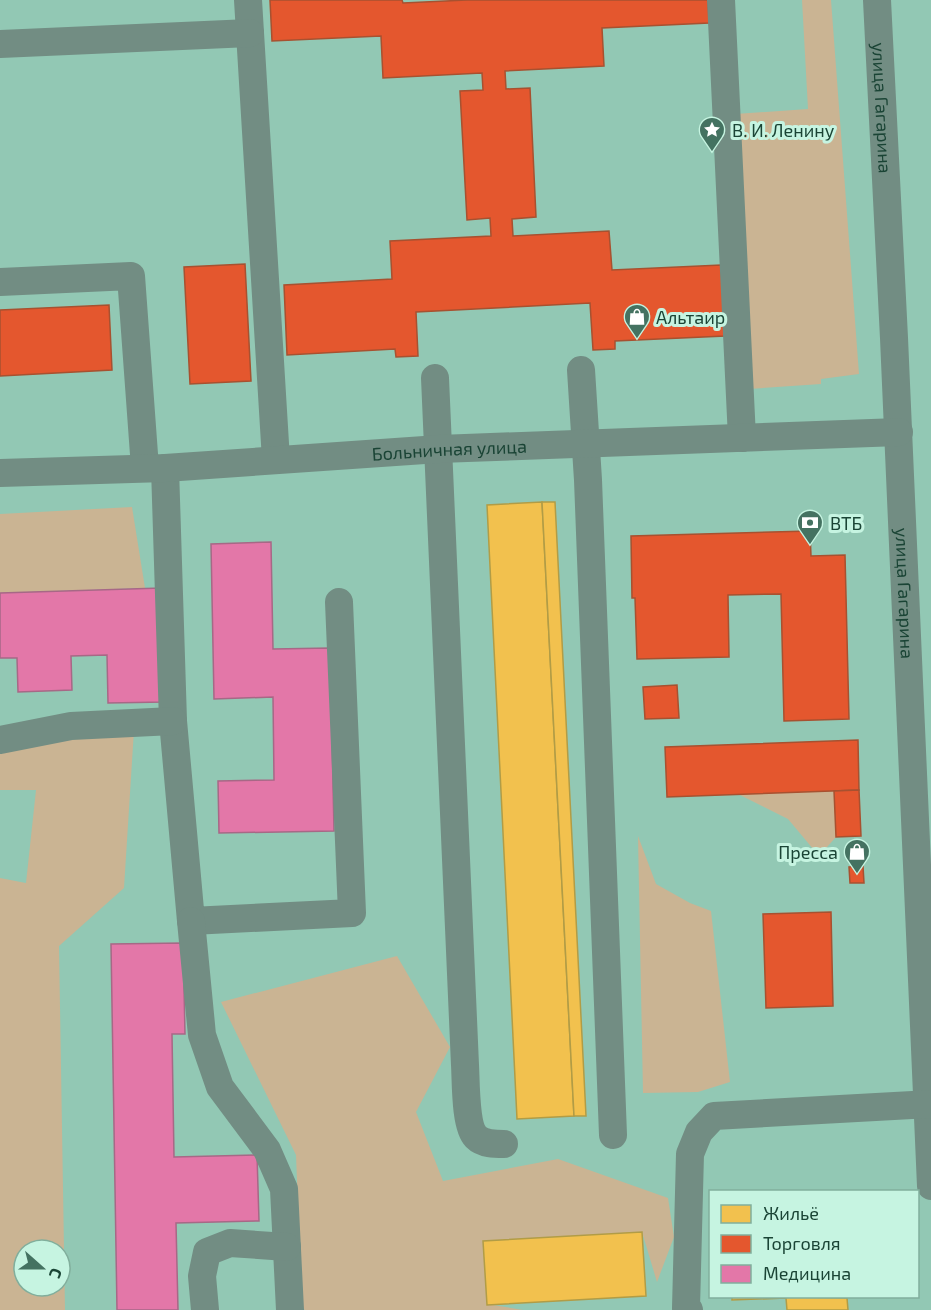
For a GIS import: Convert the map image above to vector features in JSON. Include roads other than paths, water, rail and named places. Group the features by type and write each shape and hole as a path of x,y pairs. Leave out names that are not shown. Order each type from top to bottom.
{"street":[{"path":"248,0 276,460"},
{"path":"721,0 742,438"},
{"name":"улица Гагарина","path":"877,0 898,432 924,854 931,1186"},
{"path":"0,44 249,33"},
{"path":"0,282 132,276 155,468 173,720 202,1035 220,1087 267,1150 284,1189 290,1310"},
{"path":"581,370 586,445 613,1135"},
{"path":"435,378 465,1065 470,1126 476,1137 487,1143 504,1144"},
{"name":"Больничная улица","path":"0,473 155,468 438,449 898,432"},
{"path":"191,921 352,914 339,602"},
{"path":"0,740 71,726 173,720"},
{"path":"687,1309 690,1154 699,1132 714,1116 929,1104"},
{"path":"205,1310 202,1276 207,1252 230,1243 288,1247"}],"place":[{"name":"В. И. Ленину","path":"712,153"},
{"name":"Альтаир","path":"637,340"},
{"name":"ВТБ","path":"810,546"},
{"name":"Пресса","path":"857,875"}]}
